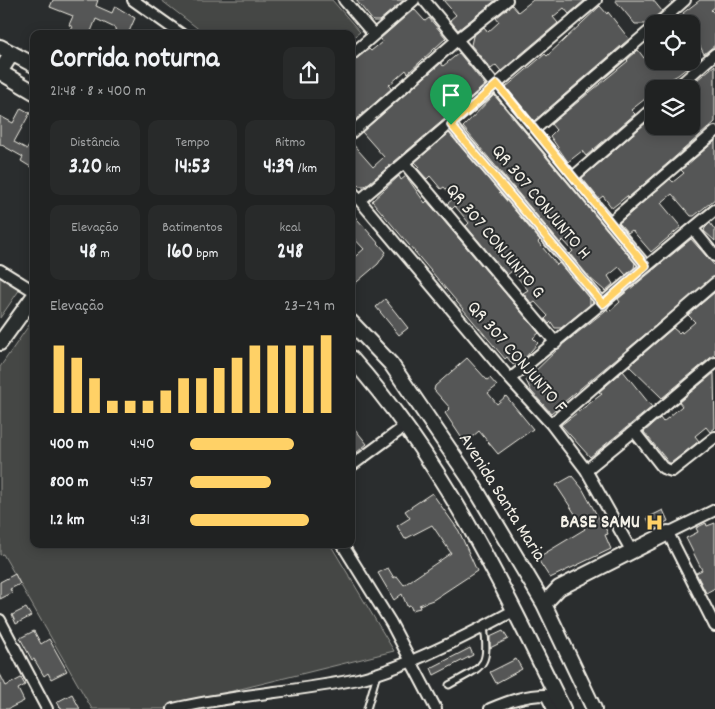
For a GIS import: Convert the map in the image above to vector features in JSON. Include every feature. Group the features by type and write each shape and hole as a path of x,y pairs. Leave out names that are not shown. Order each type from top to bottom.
{"main road":[{"path":"30,63 6,50 0,72 30,90"},
{"path":"19,83 30,70"},
{"path":"0,343 30,302"},
{"name":"Avenida Santa Maria","path":"355,326 391,364 469,478 544,604 594,709"},
{"path":"355,362 370,379 448,489 515,610 552,700 563,709"},
{"path":"448,489 469,478"},
{"path":"544,604 559,588 668,533"},
{"path":"535,588 559,588"}],"street":[{"path":"133,0 174,30"},
{"path":"344,0 374,35"},
{"path":"355,52 414,0"},
{"path":"424,0 497,84 646,266"},
{"path":"355,129 458,39 507,0"},
{"path":"360,200 451,125 596,0"},
{"path":"668,15 685,0"},
{"path":"534,130 645,35"},
{"path":"685,80 715,54"},
{"path":"573,177 645,115"},
{"name":"QR 307 CONJUNTO H","path":"451,125 603,304"},
{"path":"610,222 715,132"},
{"name":"QR 307 CONJUNTO G","path":"404,164 556,343"},
{"name":"QR 307 CONJUNTO F","path":"355,194 510,379 551,424 586,470 631,550"},
{"path":"510,379 715,210"},
{"path":"693,230 715,256"},
{"path":"0,270 30,289"},
{"path":"551,424 715,284"},
{"path":"586,470 715,363"},
{"path":"355,463 404,427"},
{"path":"634,431 663,468 672,471 715,437"},
{"path":"715,510 668,533 715,626"},
{"path":"344,548 411,660 436,709"},
{"path":"173,709 206,701 330,684 377,674 484,627 515,610"},
{"path":"0,620 47,709"},
{"path":"490,709 515,698 552,700"}],"lane":[{"path":"449,685 478,669 484,663 487,647 484,627"},
{"path":"366,709 377,674"}],"shaded area":[{"path":"161,0 332,0 360,32 355,36 355,30 200,30"},
{"path":"0,277 20,289 0,318"},
{"path":"30,324 30,548 332,548 394,651 204,698 176,709 92,709 3,554 0,555 0,367"}],"building":[{"path":"53,0 98,0 96,6 112,13 115,6 135,18 130,30 115,30 115,28 96,19 92,30 71,30 73,27 69,25 73,16 50,7"},
{"path":"356,0 404,0 379,21 373,21"},
{"path":"443,0 496,0 458,30 450,20 456,15"},
{"path":"533,0 585,0 569,14 564,8 553,17 558,23 501,71 496,65 491,69 471,45 473,36 484,27 488,32 499,22 496,18 512,5 518,12"},
{"path":"615,0 653,0 662,11 657,15 645,15 645,24 635,24"},
{"path":"700,0 715,0 715,7 711,10 715,14 715,45 704,54 700,46 700,15 684,15 683,13"},
{"path":"600,6 607,14 608,12 629,39 534,121 506,87 545,54 547,56"},
{"path":"414,9 425,21 429,18 446,38 408,73 406,70 389,85 391,89 355,120 355,60 382,42 380,39"},
{"path":"638,50 645,57 645,70 684,70 669,80 645,80 645,99 631,110 635,114 586,156 582,151 568,162 550,136 556,130 551,124"},
{"path":"459,53 485,85 375,178 365,186 359,186 355,182 355,147 373,167 384,157 362,132 441,63 443,66"},
{"path":"715,65 715,122 628,198 627,196 612,208 603,196 599,199 582,178 645,124 645,135 700,135 700,80 697,80"},
{"path":"494,95 635,263 634,268 626,275 619,267 608,276 613,284 605,291 590,278 570,254 573,251 563,240 560,243 463,127"},
{"path":"21,108 30,113 14,142 27,149 30,144 30,167 21,161 23,157 0,144 0,116 13,123"},
{"path":"449,133 540,240 538,242 557,265 559,263 590,299 590,305 561,328 555,328 551,322 549,324 545,319 548,316 535,302 532,304 523,293 528,290 512,271 507,275 466,226 469,223 455,206 452,209 447,204 454,198 444,187 441,189 430,176 427,179 417,168 419,166 415,162"},
{"path":"715,141 715,199 694,216 691,216 672,194 661,203 681,227 651,252 632,230 628,233 619,223 670,179 673,182 684,173 681,170"},
{"path":"399,176 401,180 406,176 425,203 427,201 539,333 533,338 538,343 524,359 523,357 513,365 507,357 505,359 372,201"},
{"path":"355,217 386,252 378,264 355,284 355,257 364,249 355,239"},
{"path":"710,223 715,230 715,241 704,231"},
{"path":"691,239 715,266 715,276 551,413 531,391 526,380 562,345 607,309 609,312 620,302 618,299"},
{"path":"715,292 715,354 662,398 629,366 673,328 682,333 695,322 688,315"},
{"path":"385,299 408,328 399,335 376,307"},
{"path":"467,358 487,380 490,378 497,386 488,393 497,404 506,396 533,429 498,454 479,431 465,443 445,413 450,408 434,390 435,386"},
{"path":"623,371 652,407 590,457 561,425 602,394 599,392"},
{"path":"714,373 715,428 710,432 706,427 695,436 699,441 669,463 644,432 660,418 663,422 682,406 679,402"},
{"path":"355,429 367,444 355,454"},
{"path":"572,476 582,488 605,527 608,534 605,535 611,549 550,578 537,558 585,529 556,485"},
{"path":"432,493 459,531 477,571 433,600 419,605 420,608 412,610 410,605 407,606 402,594 394,600 378,573 388,568 394,578 397,576 404,585 451,553 432,525 405,539 397,526 410,518 405,511"},
{"path":"663,510 668,521 652,529 647,518"},
{"path":"706,523 707,526 715,523 715,588 706,593 696,573 702,570 686,538 698,532 696,528"},
{"path":"15,574 20,584 10,589 12,593 0,599 0,582"},
{"path":"26,608 31,616 16,624 12,615"},
{"path":"34,631 41,644 49,639 67,671 51,679 48,673 44,676 34,659 32,660 20,638"},
{"path":"503,631 508,639 490,648 490,637"},
{"path":"470,648 473,655 434,675 431,668"},
{"path":"516,659 522,669 496,683 490,672"},
{"path":"0,674 6,686 21,678 25,685 18,689 24,701 8,709 0,709"},
{"path":"72,694 80,709 61,709 57,702"}],"place":[{"name":"BASE SAMU","path":"654,523"}],"route":[{"path":"497,84 646,266 603,304 451,125 497,84"}]}
